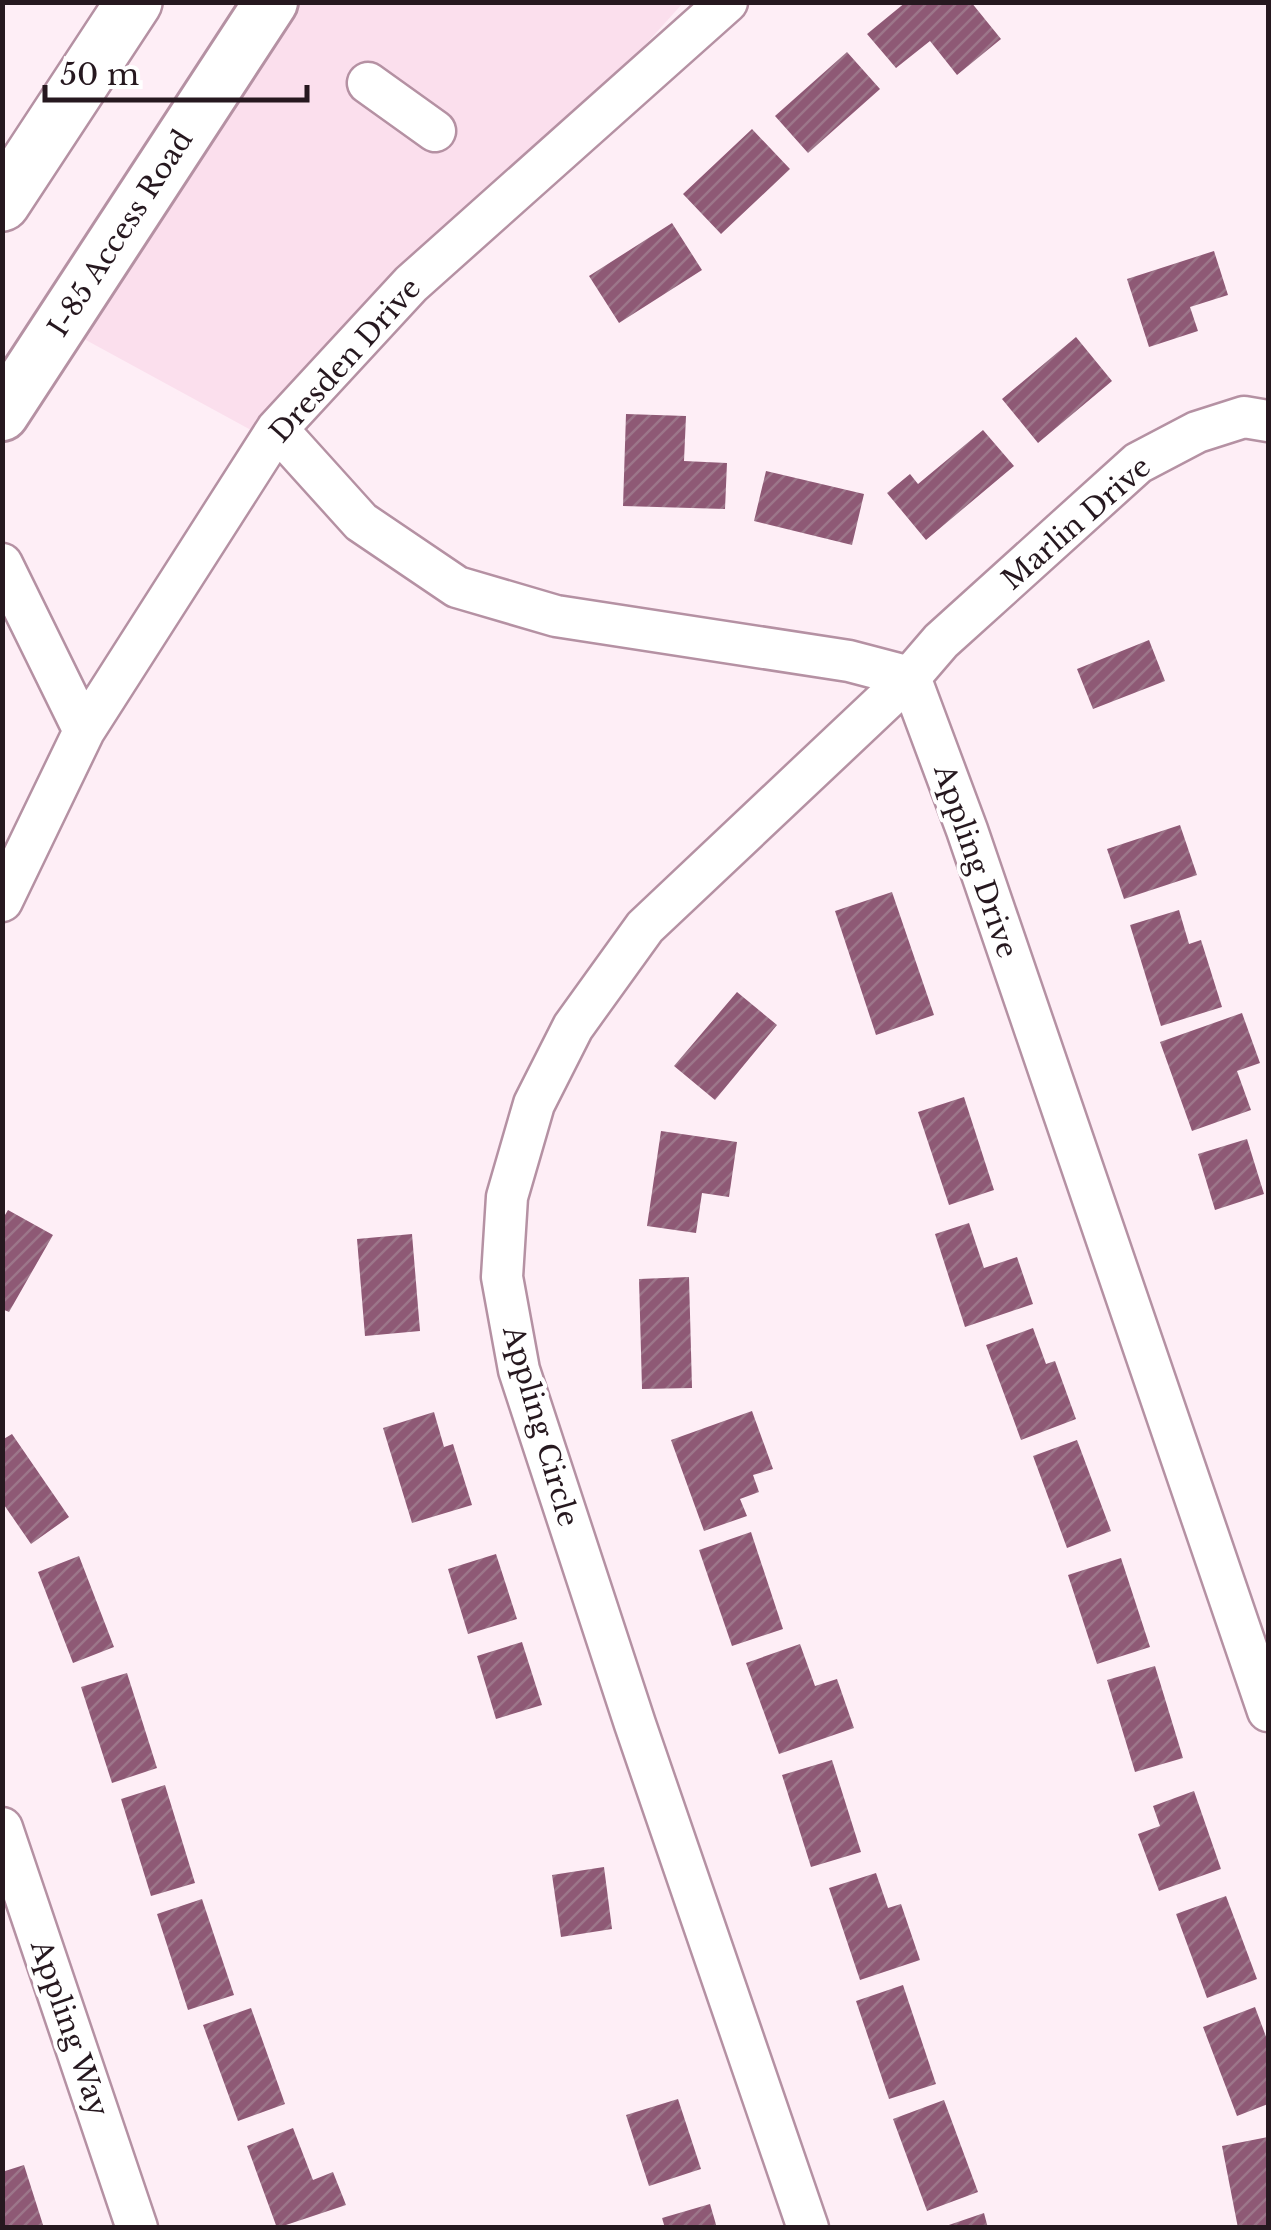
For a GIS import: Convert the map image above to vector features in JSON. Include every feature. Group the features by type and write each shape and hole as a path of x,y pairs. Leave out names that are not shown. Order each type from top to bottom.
{"highway":[{"path":"2,203 134,2"}],"main road":[{"name":"I-85 Access Road","path":"2,414 271,2"}],"street":[{"name":"Dresden Drive","path":"2,901 84,731 278,428 411,284 728,2"},
{"path":"368,83 435,131"},
{"name":"Marlin Drive","path":"910,677 941,641 1138,463 1212,426 1244,417 1268,421"},
{"path":"278,428 361,522 457,588 556,616 849,661 910,677"},
{"path":"2,564 84,731"},
{"name":"Appling Drive","path":"910,677 1268,1711"},
{"name":"Appling Circle","path":"808,2228 628,1705 519,1370 502,1277 507,1198 534,1104 574,1026 645,927 910,677"},
{"name":"Appling Way","path":"2,1828 138,2228"}],"shaded area":[{"path":"269,3 683,3 282,447 51,321"}],"building":[{"path":"906,2 971,2 1001,39 957,75 930,41 896,68 867,34"},
{"path":"847,52 880,89 808,153 775,116"},
{"path":"752,129 790,169 721,234 683,194"},
{"path":"672,223 702,270 619,323 589,276"},
{"path":"1214,251 1228,295 1190,307 1198,331 1149,347 1127,279"},
{"path":"1076,337 1112,381 1038,443 1002,399"},
{"path":"626,414 686,416 684,461 727,463 725,509 623,506"},
{"path":"983,430 1014,466 926,540 887,493 910,474 918,484"},
{"path":"766,471 864,494 852,545 754,521"},
{"path":"1149,640 1165,681 1093,709 1077,669"},
{"path":"1180,825 1197,875 1124,899 1107,849"},
{"path":"892,892 934,1015 876,1035 835,911"},
{"path":"1179,910 1189,944 1201,940 1222,1007 1161,1026 1130,925"},
{"path":"737,992 777,1025 715,1100 674,1066"},
{"path":"1242,1013 1260,1063 1237,1071 1251,1110 1192,1131 1160,1042"},
{"path":"964,1097 994,1190 949,1205 918,1112"},
{"path":"661,1131 737,1142 729,1197 702,1193 696,1233 647,1226"},
{"path":"1247,1139 1264,1194 1215,1210 1198,1154"},
{"path":"8,1210 53,1235 9,1312 2,1309 2,1220"},
{"path":"969,1223 984,1268 1017,1257 1033,1304 965,1327 935,1234"},
{"path":"412,1234 420,1331 365,1336 357,1239"},
{"path":"689,1277 692,1388 642,1389 639,1279"},
{"path":"1033,1328 1046,1364 1055,1361 1076,1419 1021,1440 986,1345"},
{"path":"752,1411 773,1469 753,1475 759,1492 740,1499 747,1516 704,1531 671,1440"},
{"path":"434,1412 444,1447 453,1444 472,1505 412,1523 383,1428"},
{"path":"12,1434 69,1517 31,1544 2,1502 2,1440"},
{"path":"1077,1440 1111,1531 1067,1548 1033,1456"},
{"path":"751,1532 783,1629 732,1646 699,1550"},
{"path":"496,1554 517,1619 468,1634 448,1569"},
{"path":"79,1556 114,1647 73,1663 38,1572"},
{"path":"1121,1558 1150,1647 1097,1664 1068,1575"},
{"path":"522,1642 542,1705 496,1719 477,1656"},
{"path":"800,1644 815,1686 837,1679 854,1728 779,1754 746,1663"},
{"path":"1155,1666 1183,1758 1135,1772 1107,1680"},
{"path":"127,1673 157,1768 112,1783 81,1687"},
{"path":"832,1760 861,1852 811,1867 782,1775"},
{"path":"165,1785 195,1883 151,1896 121,1799"},
{"path":"1194,1791 1221,1869 1159,1891 1138,1834 1160,1826 1153,1806"},
{"path":"604,1867 612,1929 561,1937 552,1875"},
{"path":"876,1873 888,1908 901,1904 920,1960 860,1980 829,1888"},
{"path":"1226,1896 1257,1979 1207,1998 1176,1914"},
{"path":"202,1899 234,1995 188,2010 157,1914"},
{"path":"903,1985 936,2084 889,2099 856,2001"},
{"path":"1255,2007 1268,2042 1268,2104 1237,2116 1203,2027"},
{"path":"251,2008 285,2104 238,2121 203,2025"},
{"path":"678,2099 701,2169 649,2186 626,2115"},
{"path":"944,2100 978,2192 927,2211 893,2119"},
{"path":"293,2128 313,2180 333,2172 346,2205 277,2228 247,2146"},
{"path":"1268,2137 1268,2228 1238,2228 1222,2146"},
{"path":"24,2165 44,2228 2,2228 2,2172"},
{"path":"710,2204 717,2228 665,2228 662,2218"},
{"path":"984,2213 988,2228 943,2228 943,2227"}]}
